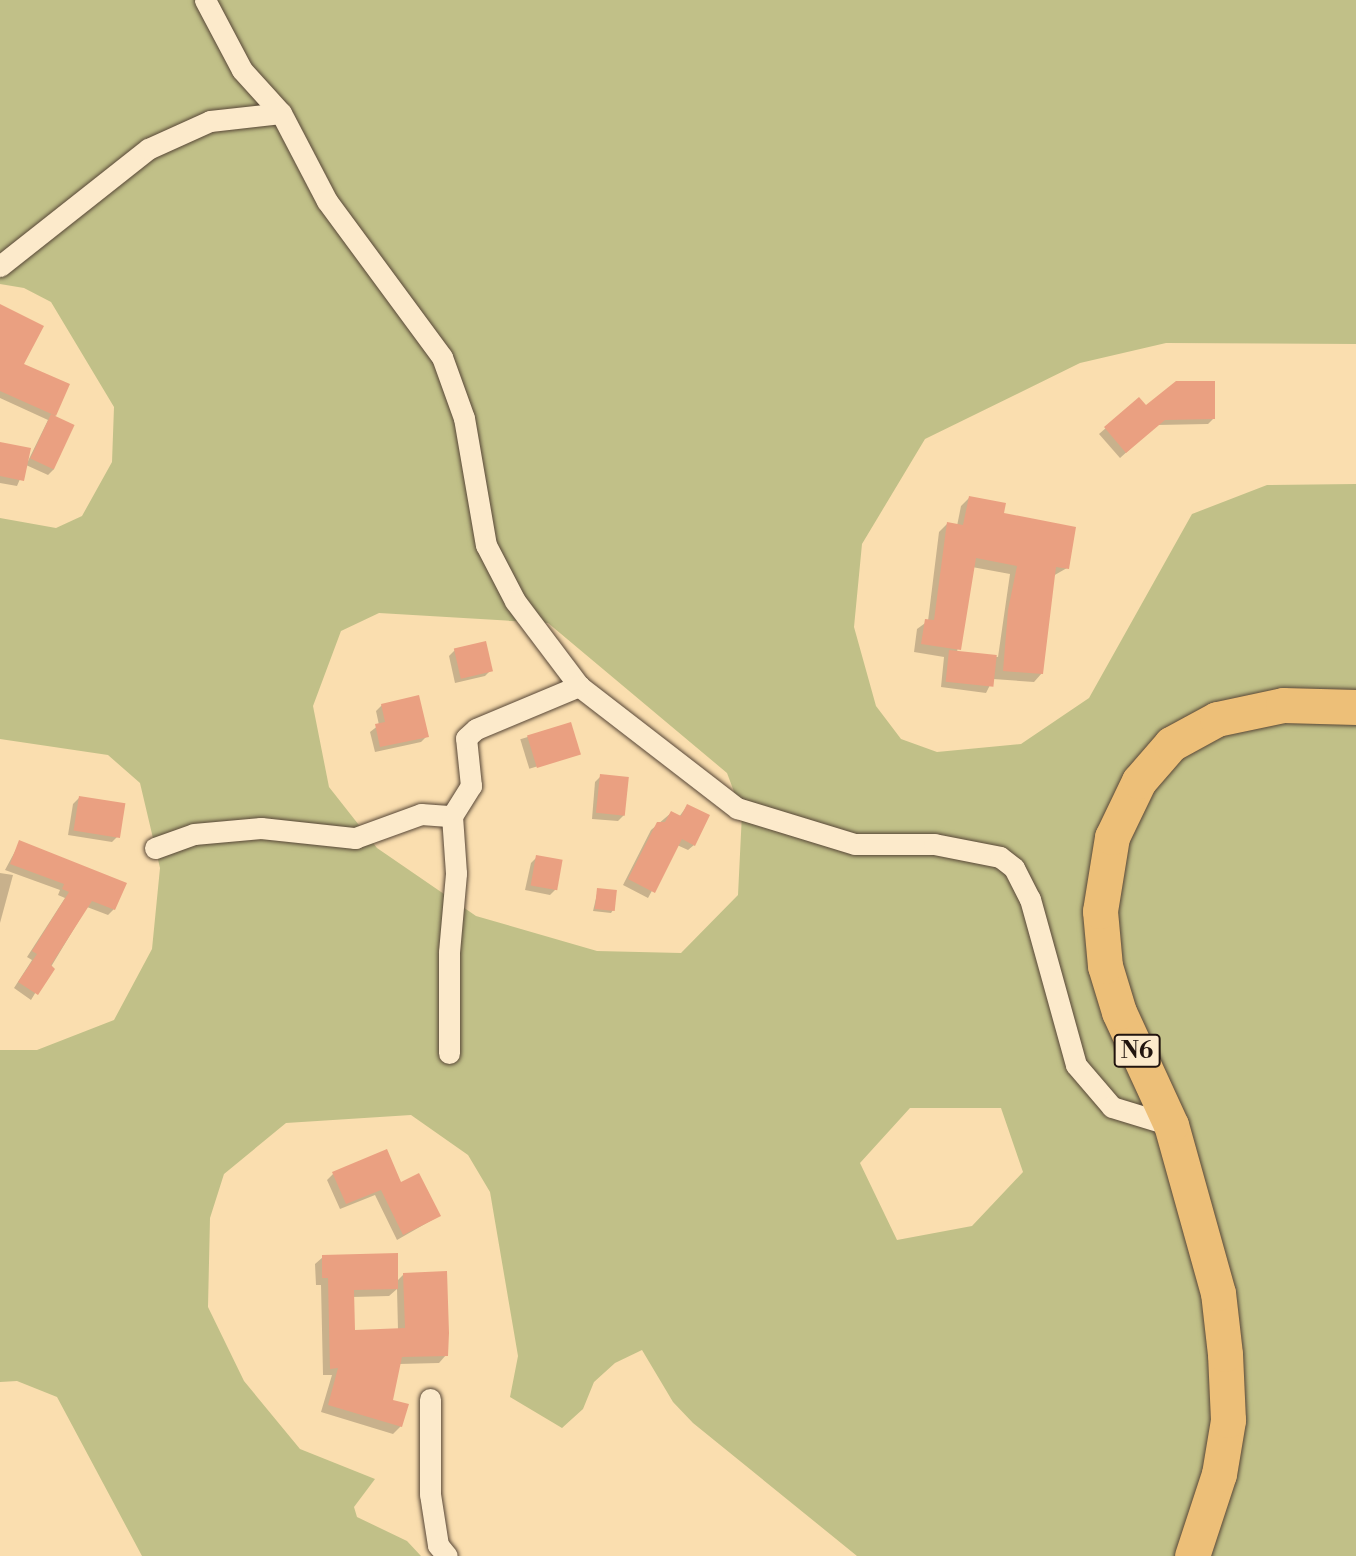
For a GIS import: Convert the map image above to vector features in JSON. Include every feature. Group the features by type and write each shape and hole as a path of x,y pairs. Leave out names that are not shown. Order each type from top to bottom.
{"highway":[{"name":"N6","path":"1192,1556 1219,1474 1228,1420 1225,1353 1218,1293 1171,1125 1119,1012 1105,967 1100,911 1112,836 1139,781 1171,744 1217,719 1283,705 1356,707"}],"street":[{"path":"205,0 242,70 281,113 327,201 442,357 464,418 486,545 515,601 579,685 737,808 855,844 934,844 1000,857 1014,868 1030,899 1076,1065 1112,1107 1171,1125"},
{"path":"0,267 148,149 210,121 281,113"},
{"path":"449,1053 449,953 456,873 452,816 471,786 466,738 476,729 579,685"},
{"path":"155,848 194,834 261,828 355,838 421,814 452,816"},
{"path":"430,1399 430,1494 439,1545 447,1556"}],"shaded area":[{"path":"0,0 1356,0 1356,344 1166,343 1080,363 925,439 862,544 854,627 876,706 901,739 937,752 1021,744 1089,698 1192,514 1267,485 1356,484 1356,1556 857,1556 693,1423 673,1402 642,1350 615,1363 594,1382 583,1409 562,1428 510,1397 518,1356 490,1192 468,1155 411,1115 286,1123 224,1174 210,1218 208,1307 244,1381 300,1449 375,1479 354,1507 357,1517 407,1541 421,1556 142,1556 57,1397 17,1381 0,1382 0,1050 37,1050 114,1020 152,949 160,868 140,783 108,755 0,739 0,518 56,528 82,516 112,462 114,407 51,302 24,288 0,284","holes":["379,613 548,623 727,773 742,813 738,895 681,953 597,951 476,916 377,848 329,787 313,706 341,631","910,1108 1001,1108 1023,1172 972,1226 897,1240 860,1163"]}],"building":[{"path":"0,304 44,326 24,364 70,384 56,416 0,391"},
{"path":"1176,381 1215,381 1215,419 1165,420 1126,453 1104,427 1139,397 1146,405"},
{"path":"51,414 75,425 54,469 30,458"},
{"path":"0,442 31,448 24,481 0,476"},
{"path":"969,496 1006,503 1004,513 1076,527 1069,569 1056,567 1043,674 1003,671 1008,610 1017,566 976,558 961,650 921,644 925,619 934,620 947,522 963,525"},
{"path":"486,641 493,671 461,679 454,648"},
{"path":"949,650 997,655 993,687 946,682"},
{"path":"419,695 429,737 380,747 375,724 385,722 381,704"},
{"path":"571,722 581,755 537,768 527,735"},
{"path":"600,774 629,777 625,816 596,813"},
{"path":"79,796 125,803 120,838 74,831"},
{"path":"687,804 710,815 695,846 682,839 655,893 628,879 657,822 665,822 671,811 681,816"},
{"path":"19,840 127,883 115,910 92,901 51,965 55,969 38,995 18,982 37,954 32,951 69,892 62,889 64,884 10,864"},
{"path":"536,855 563,860 557,890 531,886"},
{"path":"597,888 617,890 615,911 595,909"},
{"path":"387,1149 401,1182 419,1173 441,1216 403,1235 381,1190 346,1204 332,1172"},
{"path":"398,1253 398,1289 354,1290 355,1330 405,1328 403,1273 447,1271 449,1333 448,1356 402,1357 393,1400 409,1404 402,1427 328,1405 338,1368 330,1369 328,1278 322,1278 322,1255"}]}
